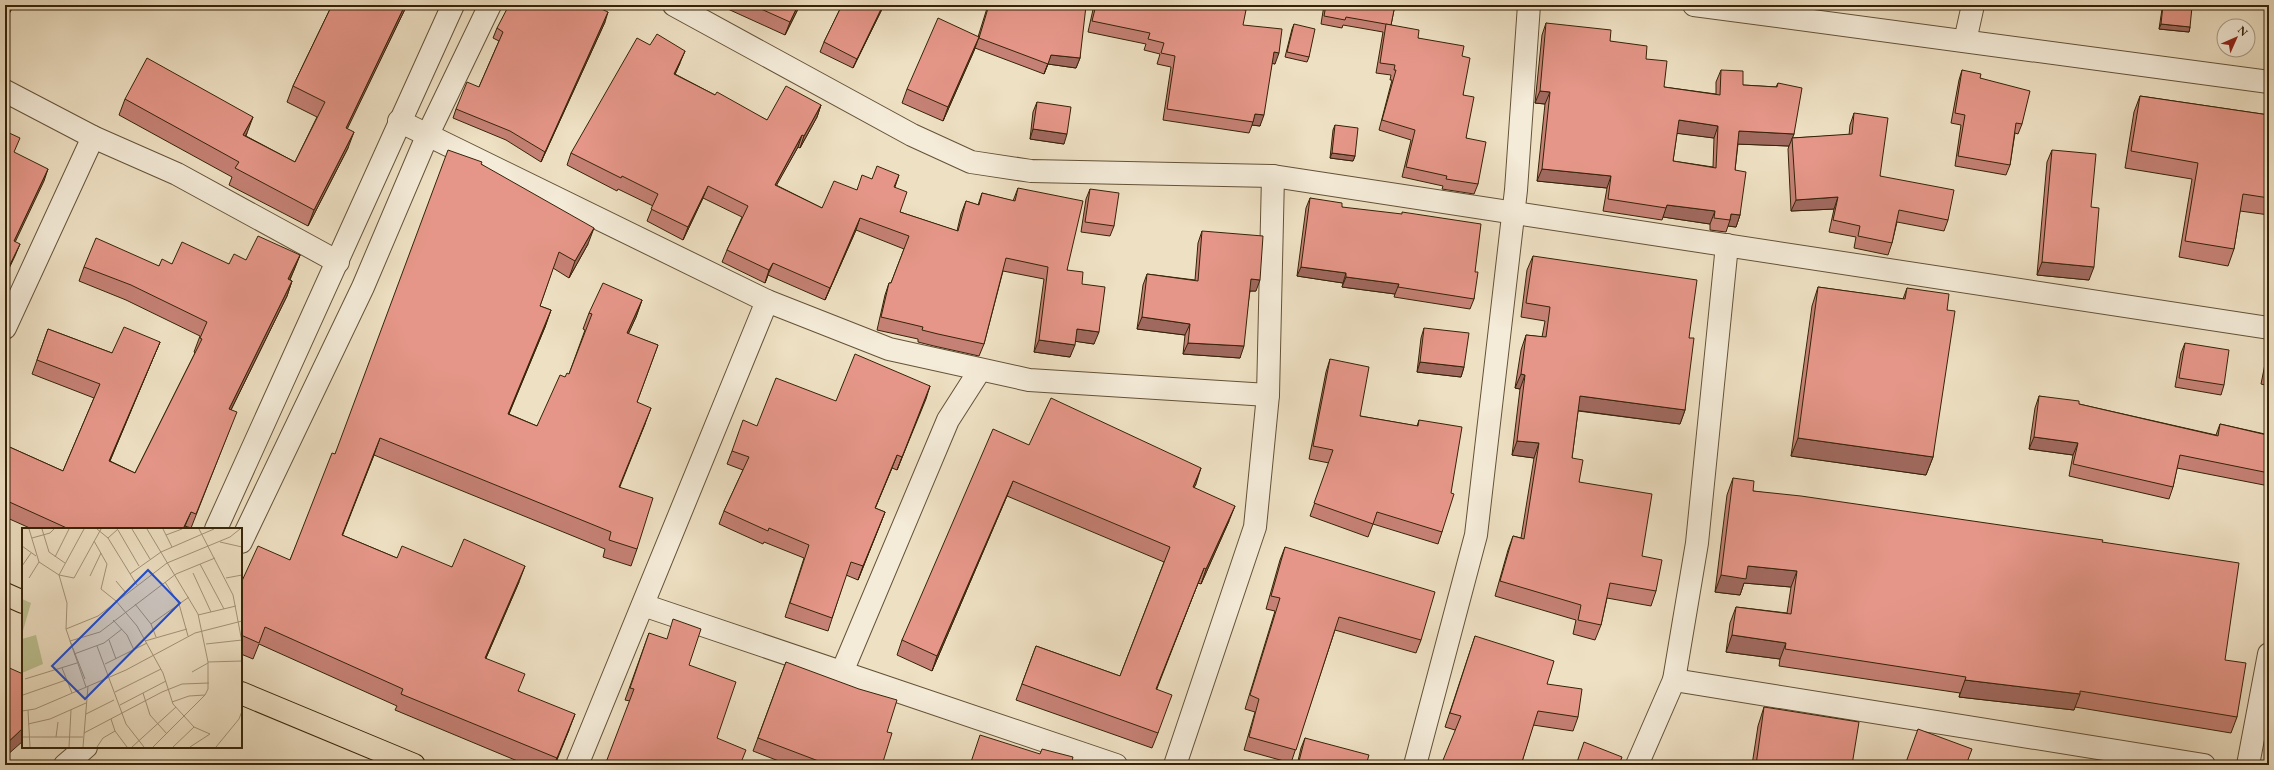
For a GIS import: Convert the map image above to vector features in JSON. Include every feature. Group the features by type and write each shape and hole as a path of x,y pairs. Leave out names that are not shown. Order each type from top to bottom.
{"highway":[{"path":"5,594 22,602"},
{"path":"242,693 414,765"}],"street":[{"path":"216,528 338,262 399,121 453,5"},
{"path":"242,540 362,287 428,134 490,5"},
{"path":"674,5 912,135 971,162 1031,171 1273,176 2269,328"},
{"path":"1415,765 1476,535 1513,212 1529,5"},
{"path":"1694,5 1748,9 1965,41 2269,82"},
{"path":"1965,41 1973,5"},
{"path":"5,91 93,137 177,174 338,262"},
{"path":"399,121 767,301 889,349 1030,380 1268,396"},
{"path":"5,328 93,137"},
{"path":"1175,765 1255,527 1268,396 1273,176"},
{"path":"1637,765 1674,680 1697,543 1727,245"},
{"path":"578,765 767,301"},
{"path":"842,672 948,420 980,370"},
{"path":"643,605 1116,765"},
{"path":"2248,765 2269,654"},
{"path":"1674,680 2204,765"},
{"path":"65,765 85,748"}],"building":[{"path":"5,5 12,5 5,18"},
{"path":"332,5 405,5 346,128 354,132 314,210 235,168 239,162 125,99 147,58 253,117 243,135 295,162 325,102 293,86"},
{"path":"509,5 593,5 608,12 545,152 510,131 456,109 467,82 479,87 503,32 497,28"},
{"path":"752,5 798,5 790,22"},
{"path":"842,5 883,5 857,59 824,42"},
{"path":"989,5 1086,6 1080,58 1051,55 1048,64 979,38"},
{"path":"1096,5 1206,5 1215,7 1216,5 1221,5 1246,10 1243,25 1282,29 1279,53 1274,52 1264,115 1255,114 1253,122 1167,109 1175,56 1161,53 1164,43 1148,39 1150,33 1092,21"},
{"path":"1326,5 1395,5 1391,25 1346,17 1345,20 1324,16"},
{"path":"2163,5 2192,7 2190,27 2161,24"},
{"path":"938,18 979,37 948,107 907,89"},
{"path":"1546,23 1611,30 1610,41 1647,46 1646,59 1667,61 1664,87 1720,95 1721,70 1743,71 1743,85 1777,87 1778,83 1802,88 1794,134 1739,131 1735,170 1746,172 1740,215 1731,214 1730,220 1714,218 1715,211 1667,205 1666,208 1608,199 1611,176 1542,169 1550,92 1540,91","holes":["1679,120 1718,126 1716,168 1673,161"]},
{"path":"1294,24 1315,29 1309,57 1287,52"},
{"path":"1386,24 1419,30 1418,38 1464,46 1462,56 1470,58 1463,95 1474,97 1466,138 1486,142 1478,184 1446,179 1447,176 1406,167 1415,130 1382,120 1396,70 1394,70 1395,65 1380,63"},
{"path":"657,34 685,51 674,74 715,95 717,92 767,120 786,86 821,105 804,136 802,135 775,185 822,208 834,181 857,190 862,175 872,179 877,166 899,175 894,187 907,192 900,212 958,231 966,201 979,205 982,193 1015,201 1018,188 1083,201 1067,270 1083,272 1082,284 1105,287 1099,332 1077,329 1075,345 1039,340 1048,267 1006,258 984,344 922,330 923,327 881,317 889,283 891,283 909,236 860,218 830,288 773,263 769,270 727,250 748,206 708,186 688,227 651,209 658,194 622,176 621,178 571,153 637,38 650,45"},
{"path":"1962,70 1981,74 1980,78 2030,91 2022,124 2016,123 2010,165 1958,156 1965,115 1955,113"},
{"path":"2140,96 2269,115 2269,198 2243,194 2234,249 2185,241 2198,163 2131,151"},
{"path":"1037,102 1071,107 1067,134 1033,129"},
{"path":"1854,113 1888,118 1880,176 1954,190 1948,220 1899,210 1892,243 1858,236 1860,226 1833,220 1838,197 1796,200 1792,138 1852,134"},
{"path":"1335,125 1358,128 1355,156 1332,153"},
{"path":"5,131 20,138 14,152 48,169 14,241 20,244 5,275"},
{"path":"448,150 482,162 481,164 594,228 575,261 559,252 540,306 551,310 508,414 537,426 560,375 565,377 567,373 569,374 592,314 589,313 603,283 642,300 627,333 658,345 637,402 651,408 619,487 653,498 637,549 609,540 611,532 380,438 342,535 397,558 402,546 452,567 464,539 525,566 485,658 525,674 518,691 575,714 557,758 401,694 403,689 265,627 259,643 242,635 242,581 258,546 290,560 332,453 335,454"},
{"path":"2052,150 2096,154 2091,207 2099,208 2094,267 2042,262"},
{"path":"1090,189 1119,193 1114,226 1085,222"},
{"path":"1310,198 1342,203 1342,207 1402,214 1402,212 1481,224 1475,272 1478,272 1474,299 1398,287 1399,284 1346,277 1346,273 1301,267"},
{"path":"1202,231 1263,236 1260,280 1251,279 1244,346 1188,343 1190,324 1142,317 1147,274 1198,281"},
{"path":"258,236 300,255 288,279 292,281 229,409 237,412 196,514 191,512 183,528 67,528 5,500 5,445 63,471 100,384 37,360 48,329 112,353 124,327 160,342 109,461 135,473 202,339 200,338 207,322 131,285 84,267 96,238 159,266 162,259 172,264 182,242 229,264 234,254 246,260"},
{"path":"1533,256 1697,280 1689,338 1694,338 1685,410 1580,396 1572,458 1583,460 1579,482 1652,494 1642,556 1662,560 1656,591 1610,583 1601,625 1578,620 1581,605 1500,581 1513,536 1524,539 1539,443 1517,441 1525,375 1521,374 1526,335 1546,337 1550,307 1526,303"},
{"path":"1818,287 1905,299 1907,288 1949,294 1947,310 1955,311 1933,457 1798,438"},
{"path":"1424,328 1469,333 1464,367 1420,362"},
{"path":"2185,343 2229,350 2224,385 2179,378"},
{"path":"855,354 930,386 902,457 897,455 875,508 885,512 863,566 851,562 832,618 790,603 809,545 769,528 768,531 724,511 749,457 732,451 743,420 757,426 776,378 836,401"},
{"path":"2269,356 2269,373 2266,372"},
{"path":"1330,359 1369,367 1360,416 1418,426 1419,420 1462,427 1451,493 1454,494 1442,532 1377,512 1373,524 1314,503 1333,450 1313,446"},
{"path":"2039,396 2079,401 2079,404 2218,436 2220,424 2267,435 2269,423 2269,473 2180,455 2173,487 2073,464 2078,443 2034,437"},
{"path":"1051,398 1201,468 1193,487 1235,506 1206,569 1204,568 1156,689 1172,695 1158,733 1022,684 1036,646 1120,676 1170,547 1013,481 937,656 902,640 993,429 1029,445"},
{"path":"1733,478 1754,481 1753,491 1801,496 2103,540 2102,542 2239,563 2225,660 2246,663 2237,717 2080,691 2080,694 1965,680 1966,677 1785,649 1786,643 1732,635 1736,607 1791,614 1797,571 1748,566 1746,579 1721,575"},
{"path":"1285,547 1435,592 1421,640 1339,617 1296,750 1249,737 1259,699 1250,695 1280,598 1271,596"},
{"path":"673,619 701,629 689,665 736,682 717,738 746,750 740,765 605,765 634,689 630,688 649,633 667,639"},
{"path":"1475,636 1554,661 1547,684 1582,689 1578,717 1538,711 1521,765 1441,765 1461,716 1450,713"},
{"path":"786,662 859,689 897,700 887,732 892,733 882,765 829,765 758,738"},
{"path":"5,666 22,674 22,729 5,745"},
{"path":"1764,707 1859,722 1852,765 1756,765"},
{"path":"1918,729 1972,749 1966,765 1905,765"},
{"path":"980,735 1040,754 1042,749 1073,757 1071,765 970,765"},
{"path":"1305,738 1369,755 1366,765 1298,765"},
{"path":"1584,742 1622,757 1619,765 1576,765"},
{"path":"2103,761 2117,765 2102,765"}]}
